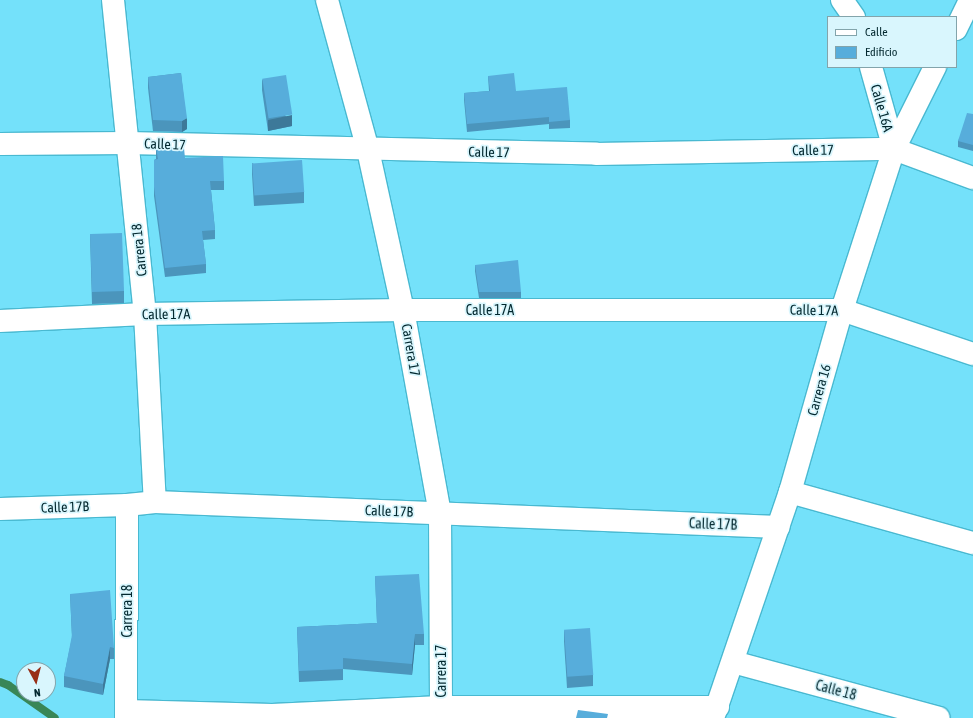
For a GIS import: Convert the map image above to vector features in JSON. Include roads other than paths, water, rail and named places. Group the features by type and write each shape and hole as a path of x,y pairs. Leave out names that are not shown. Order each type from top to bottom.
{"street":[{"name":"Carrera 18","path":"113,0 145,314 154,502"},
{"name":"Carrera 17","path":"328,0 368,150 403,310 440,513 441,707"},
{"path":"842,0 853,16"},
{"path":"957,27 970,0"},
{"name":"Calle 16A","path":"871,68 894,149"},
{"name":"Carrera 16","path":"715,712 790,492 842,310 894,149 934,68"},
{"name":"Calle 17","path":"0,144 128,143 368,150 596,154 894,149 973,178"},
{"name":"Calle 17A","path":"0,321 145,314 403,310 842,310 973,354"},
{"path":"790,492 973,542"},
{"name":"Calle 17B","path":"0,509 127,505 154,502 778,527"},
{"name":"Carrera 18","path":"126,714 127,505"},
{"name":"Calle 18","path":"733,662 939,718"},
{"path":"126,714 272,715 441,707 715,712"}],"waterway":[{"path":"0,682 8,685 55,718"}]}
